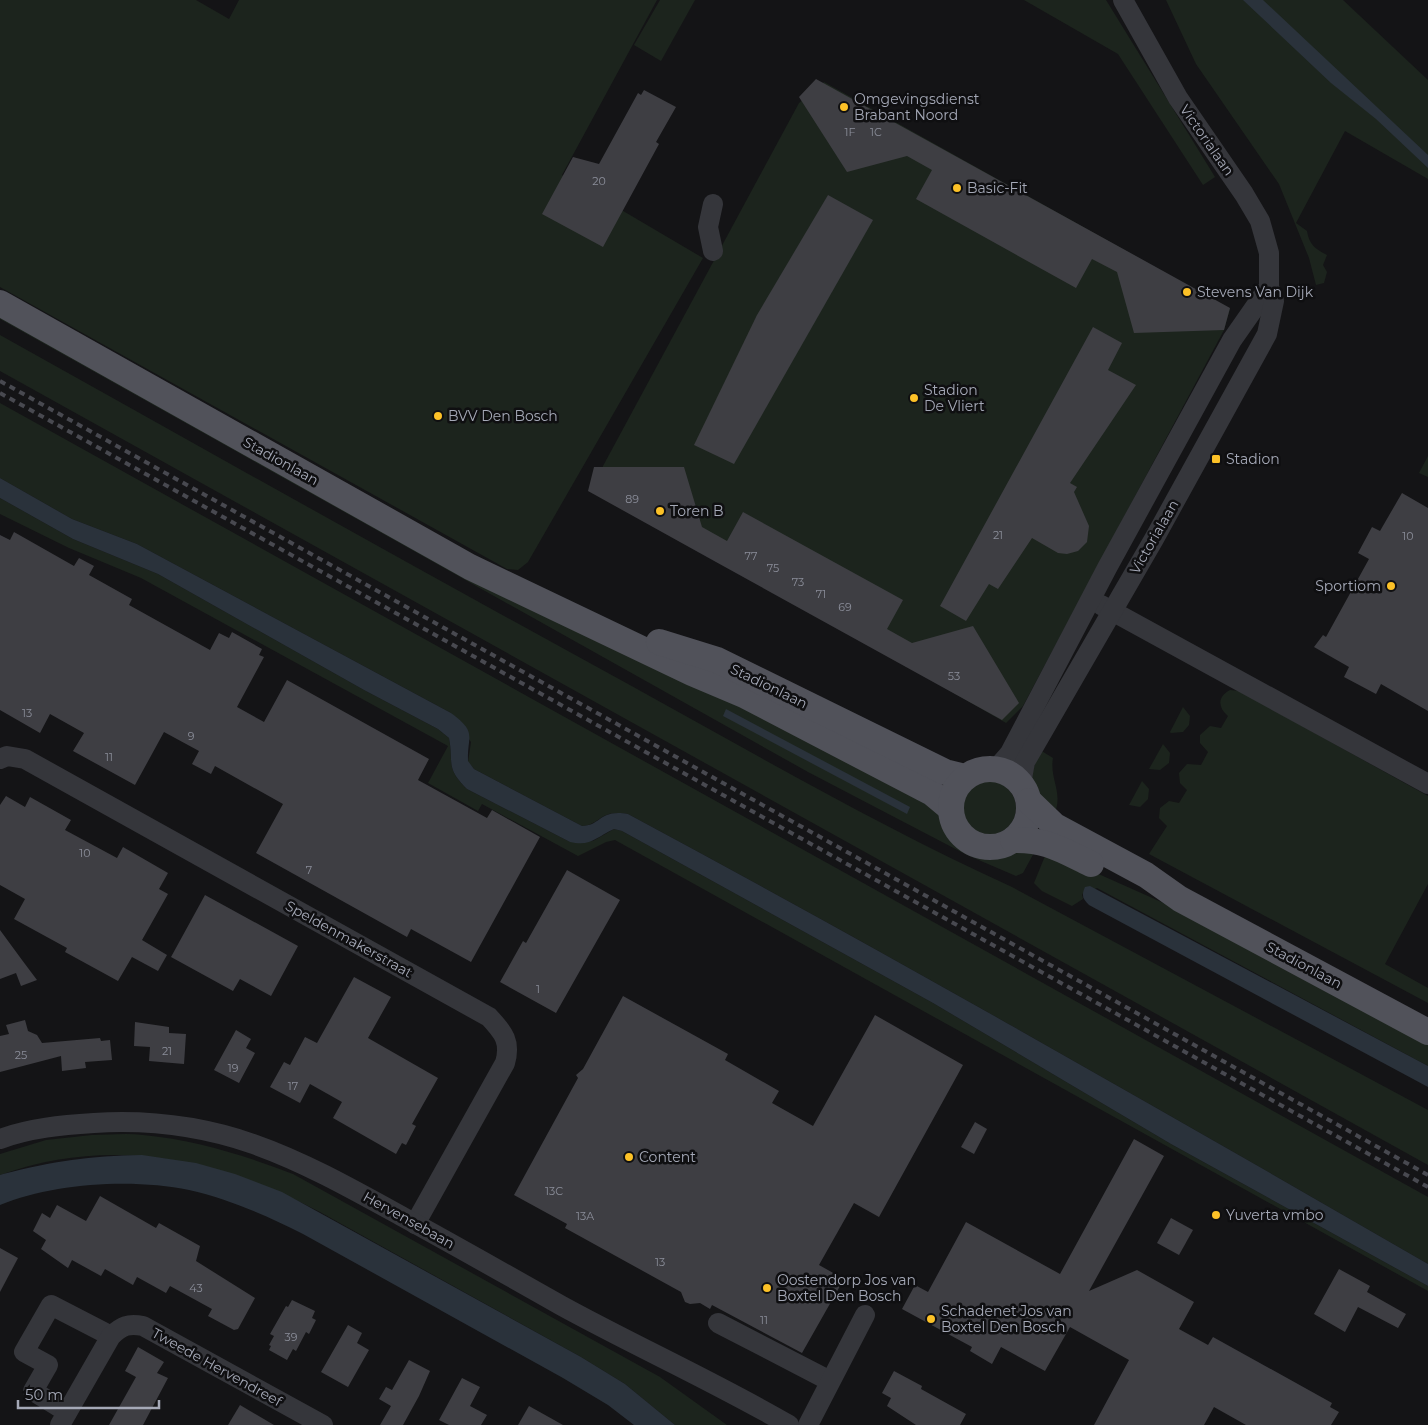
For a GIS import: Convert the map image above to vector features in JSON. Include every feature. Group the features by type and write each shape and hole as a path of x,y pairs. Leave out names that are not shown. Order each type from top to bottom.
{"main road":[{"name":"Stadionlaan","path":"0,303 470,567 800,723 932,793 950,808"},
{"name":"Stadionlaan","path":"566,611 716,660 945,772 965,777"},
{"path":"980,769 996,769 1014,776 1025,792 1026,823 1023,830 1013,840 1002,846 990,848 972,843 957,831 952,820 950,808 954,791 965,777 980,769"},
{"name":"Stadionlaan","path":"1025,792 1054,826 1146,876 1180,899 1426,1027"},
{"name":"Stadionlaan","path":"1013,840 1034,839 1046,843 1141,887 1180,899"}],"street":[{"name":"Victorialaan","path":"1025,792 1025,762 1267,334 1273,316 1274,301 1270,287 1269,253 1260,221 1244,194 1178,98 1122,0"},
{"path":"713,204 708,227 713,250"},
{"name":"Victorialaan","path":"996,769 1010,752 1090,600 1232,340 1270,287"},
{"path":"1090,600 1428,784"},
{"name":"Speldenmakerstraat","path":"0,759 7,756 25,759 489,1017 501,1030 509,1049 505,1063 415,1224"},
{"name":"Hervensebaan","path":"0,1139 16,1133 66,1124 158,1122 197,1127 268,1148 322,1172 625,1341 789,1425"},
{"name":"Tweede Hervendreef","path":"111,1336 51,1305 24,1352 48,1365 32,1391 63,1419 111,1336 120,1327 132,1323 143,1326 294,1418 323,1425"},
{"path":"808,1425 865,1315"},
{"path":"718,1323 830,1381"}],"shaded area":[{"name":"BVV Den Bosch","path":"0,0 196,0 229,19 239,0 657,0 562,175 703,258 528,562 518,570 507,569 0,287"},
{"path":"660,0 695,0 661,61 634,45"},
{"path":"1024,0 1106,0 1215,177 1203,185 1118,54"},
{"path":"1166,0 1343,0 1428,80 1428,179 1345,131 1296,223 1307,231 1313,246 1327,255 1323,265 1327,272 1324,283 1316,285 1309,258 1279,184 1196,64"},
{"path":"1243,0 1263,0 1428,155 1428,168 1376,119 1331,83"},
{"name":"Stadion De Vliert","path":"824,82 1230,309 1224,330 1023,706 1006,723 598,489 603,466 799,103"},
{"path":"0,314 743,701 938,808 950,837 963,851 982,858 993,858 1017,852 1035,851 1023,873 1016,876 967,855 808,772 0,319"},
{"path":"0,335 818,789 914,840 1012,887 1428,1110 1428,1165 0,371"},
{"path":"0,403 1428,1197 1428,1264 930,980 628,814 606,815 593,823 582,826 474,769 468,762 471,742 451,713 137,544 72,519 0,478"},
{"path":"1428,456 1428,477 1419,473"},
{"path":"0,478 72,519 137,544 451,713 468,730 468,761 474,769 582,826 611,814 628,814 1030,1036 1428,1264 1428,1286 1171,1144 933,1003 622,831 614,829 588,842 570,842 467,789 453,770 449,738 438,729 364,690 158,574 73,539 0,498"},
{"path":"0,498 73,539 158,574 364,690 438,729 449,738 453,770 467,789 570,842 593,841 614,829 622,831 933,1003 1171,1144 1428,1286 1428,1291 615,840 606,842 578,856 482,804 478,811 428,783 448,746 141,578 69,548 0,514"},
{"path":"1230,690 1239,691 1428,796 1428,884 1385,964 1428,988 1428,1003 1149,854 1167,826 1159,818 1160,808 1169,801 1179,803 1187,790 1180,783 1179,773 1187,764 1201,765 1208,752 1200,743 1200,735 1210,726 1221,728 1228,716 1224,713 1220,702 1223,695"},
{"path":"1183,707 1190,716 1189,725 1183,732 1171,733 1170,732"},
{"path":"726,709 910,807 907,814 723,716"},
{"path":"1163,744 1170,753 1169,763 1160,770 1149,769"},
{"path":"1040,750 1053,758 1052,766 1058,801 1053,817 1034,793 1032,786 1033,771"},
{"path":"984,781 994,781 1004,785 1012,793 1016,808 1012,823 1004,831 994,835 984,835 974,831 966,823 962,813 962,803 966,793 974,785"},
{"path":"1142,781 1149,789 1148,799 1140,807 1129,805"},
{"path":"1047,851 1186,913 1428,1043 1428,1066 1097,888 1082,894 1083,899 1072,906 1042,891 1034,883"},
{"path":"1090,886 1428,1066 1428,1087 1089,905 1084,899 1083,893 1085,887"},
{"path":"137,1134 163,1137 238,1155 293,1174 660,1377 727,1425 675,1425 625,1384 581,1357 320,1212 243,1178 203,1166 164,1159 124,1155 83,1156 42,1163 0,1175 0,1154 46,1140 92,1135"},
{"path":"142,1155 196,1163 235,1174 282,1192 581,1357 625,1384 675,1425 634,1425 608,1405 563,1378 303,1234 219,1198 167,1186 119,1184 68,1187 0,1205 0,1175 72,1160"}],"building":[{"path":"816,79 1230,308 1224,330 1134,333 1117,272 1092,259 1076,288 916,199 932,170 907,156 847,172 799,97"},
{"path":"644,90 676,107 656,142 659,144 603,247 542,214 573,157 599,164 638,93 641,95"},
{"path":"828,195 873,220 734,464 694,445 757,315"},
{"path":"1093,327 1122,343 1108,370 1136,385 1070,483 1077,487 1074,492 1089,526 1087,542 1078,551 1067,554 1058,553 1032,538 998,589 989,584 966,621 940,606"},
{"path":"594,467 684,467 702,527 727,541 743,512 903,600 887,629 912,643 973,626 1019,703 1002,720 588,491"},
{"name":"Sportiom","path":"1402,493 1428,508 1428,711 1381,684 1376,694 1344,677 1349,667 1314,647 1323,635 1326,637 1369,559 1358,553 1372,527 1380,531"},
{"path":"14,532 74,566 79,558 94,566 89,575 132,599 129,605 210,650 219,633 229,638 232,632 262,649 259,655 264,657 237,707 264,722 287,680 429,759 418,780 487,818 492,810 540,837 471,962 411,929 407,937 256,853 283,804 215,766 211,774 192,764 199,751 164,732 135,785 73,751 84,733 50,714 40,733 0,710 0,535 10,540"},
{"path":"6,796 25,807 30,797 71,820 65,830 117,858 123,847 168,873 159,889 168,894 142,940 167,955 158,971 132,957 118,981 65,952 67,948 14,919 25,899 0,885 0,805"},
{"path":"567,870 620,900 556,1013 500,982 523,941 526,943"},
{"path":"205,895 298,946 271,996 240,979 233,991 171,957"},
{"path":"0,930 37,980 21,986 16,973 0,979"},
{"path":"354,977 391,997 368,1038 438,1078 412,1124 416,1126 406,1145 402,1143 396,1154 333,1118 342,1102 310,1084 300,1103 270,1087 284,1062 290,1065 305,1037 317,1043"},
{"path":"623,996 728,1054 725,1060 779,1091 772,1103 813,1126 875,1015 963,1065 879,1217 854,1203 819,1265 844,1279 802,1353 712,1305 710,1309 700,1303 690,1304 685,1302 681,1292 565,1228 567,1224 514,1195 578,1078 576,1075 583,1069"},
{"path":"25,1020 28,1031 37,1035 42,1043 100,1038 101,1041 110,1040 112,1060 85,1062 86,1068 62,1071 61,1056 0,1072 0,1036 9,1034 6,1025"},
{"path":"135,1022 169,1027 169,1033 186,1034 184,1064 149,1061 150,1047 134,1046"},
{"path":"236,1030 251,1039 246,1048 255,1053 239,1083 214,1070"},
{"path":"975,1122 987,1129 974,1154 961,1147"},
{"path":"1134,1139 1164,1156 1089,1291 1137,1270 1194,1302 1179,1329 1208,1345 1213,1337 1332,1403 1330,1407 1339,1412 1331,1425 1246,1425 1214,1407 1204,1425 1094,1425 1129,1360 1070,1327 1045,1371 1001,1347 992,1364 970,1351 972,1347 902,1309 915,1285 928,1292 966,1222 1060,1274"},
{"path":"100,1196 156,1228 159,1223 200,1246 196,1261 255,1298 238,1329 234,1330 208,1316 212,1309 170,1286 166,1293 137,1277 133,1285 105,1269 101,1276 72,1260 68,1268 41,1249 46,1240 33,1231 42,1213 50,1218 57,1205 86,1221"},
{"path":"1171,1218 1193,1230 1179,1255 1157,1243"},
{"path":"0,1248 18,1258 0,1292"},
{"path":"1339,1269 1370,1286 1367,1292 1406,1314 1398,1328 1358,1307 1345,1332 1314,1314"},
{"path":"292,1300 315,1311 312,1318 316,1320 309,1334 306,1332 296,1351 293,1349 287,1360 269,1350 271,1346 269,1345 274,1336 270,1334 286,1306 288,1307"},
{"path":"348,1325 362,1333 357,1343 369,1350 348,1387 321,1372"},
{"path":"138,1347 164,1362 157,1373 168,1378 143,1425 109,1425 136,1377 125,1371"},
{"path":"409,1360 430,1371 419,1396 403,1425 380,1425 391,1406 379,1399 386,1387 392,1390"},
{"path":"894,1371 922,1386 921,1389 966,1414 960,1425 916,1425 887,1406 891,1398 882,1393"},
{"path":"462,1378 480,1387 470,1406 487,1415 481,1425 449,1425 439,1420"},
{"path":"240,1405 274,1425 228,1425"},
{"path":"529,1406 563,1425 518,1425"}],"railway":[{"path":"0,381 1428,1175"},
{"path":"0,393 1428,1187"}],"place":[{"name":"Omgevingsdienst Brabant Noord","path":"844,107"},
{"name":"Basic-Fit","path":"957,188"},
{"name":"Stevens Van Dijk","path":"1187,292"},
{"name":"Stadion De Vliert","path":"914,398"},
{"name":"BVV Den Bosch","path":"438,416"},
{"name":"Stadion","path":"1216,459"},
{"name":"Toren B","path":"660,511"},
{"name":"Sportiom","path":"1391,586"},
{"name":"Content","path":"629,1157"},
{"name":"Yuverta vmbo","path":"1216,1215"},
{"name":"Oostendorp Jos van Boxtel Den Bosch","path":"767,1288"},
{"name":"Schadenet Jos van Boxtel Den Bosch","path":"931,1319"}]}
